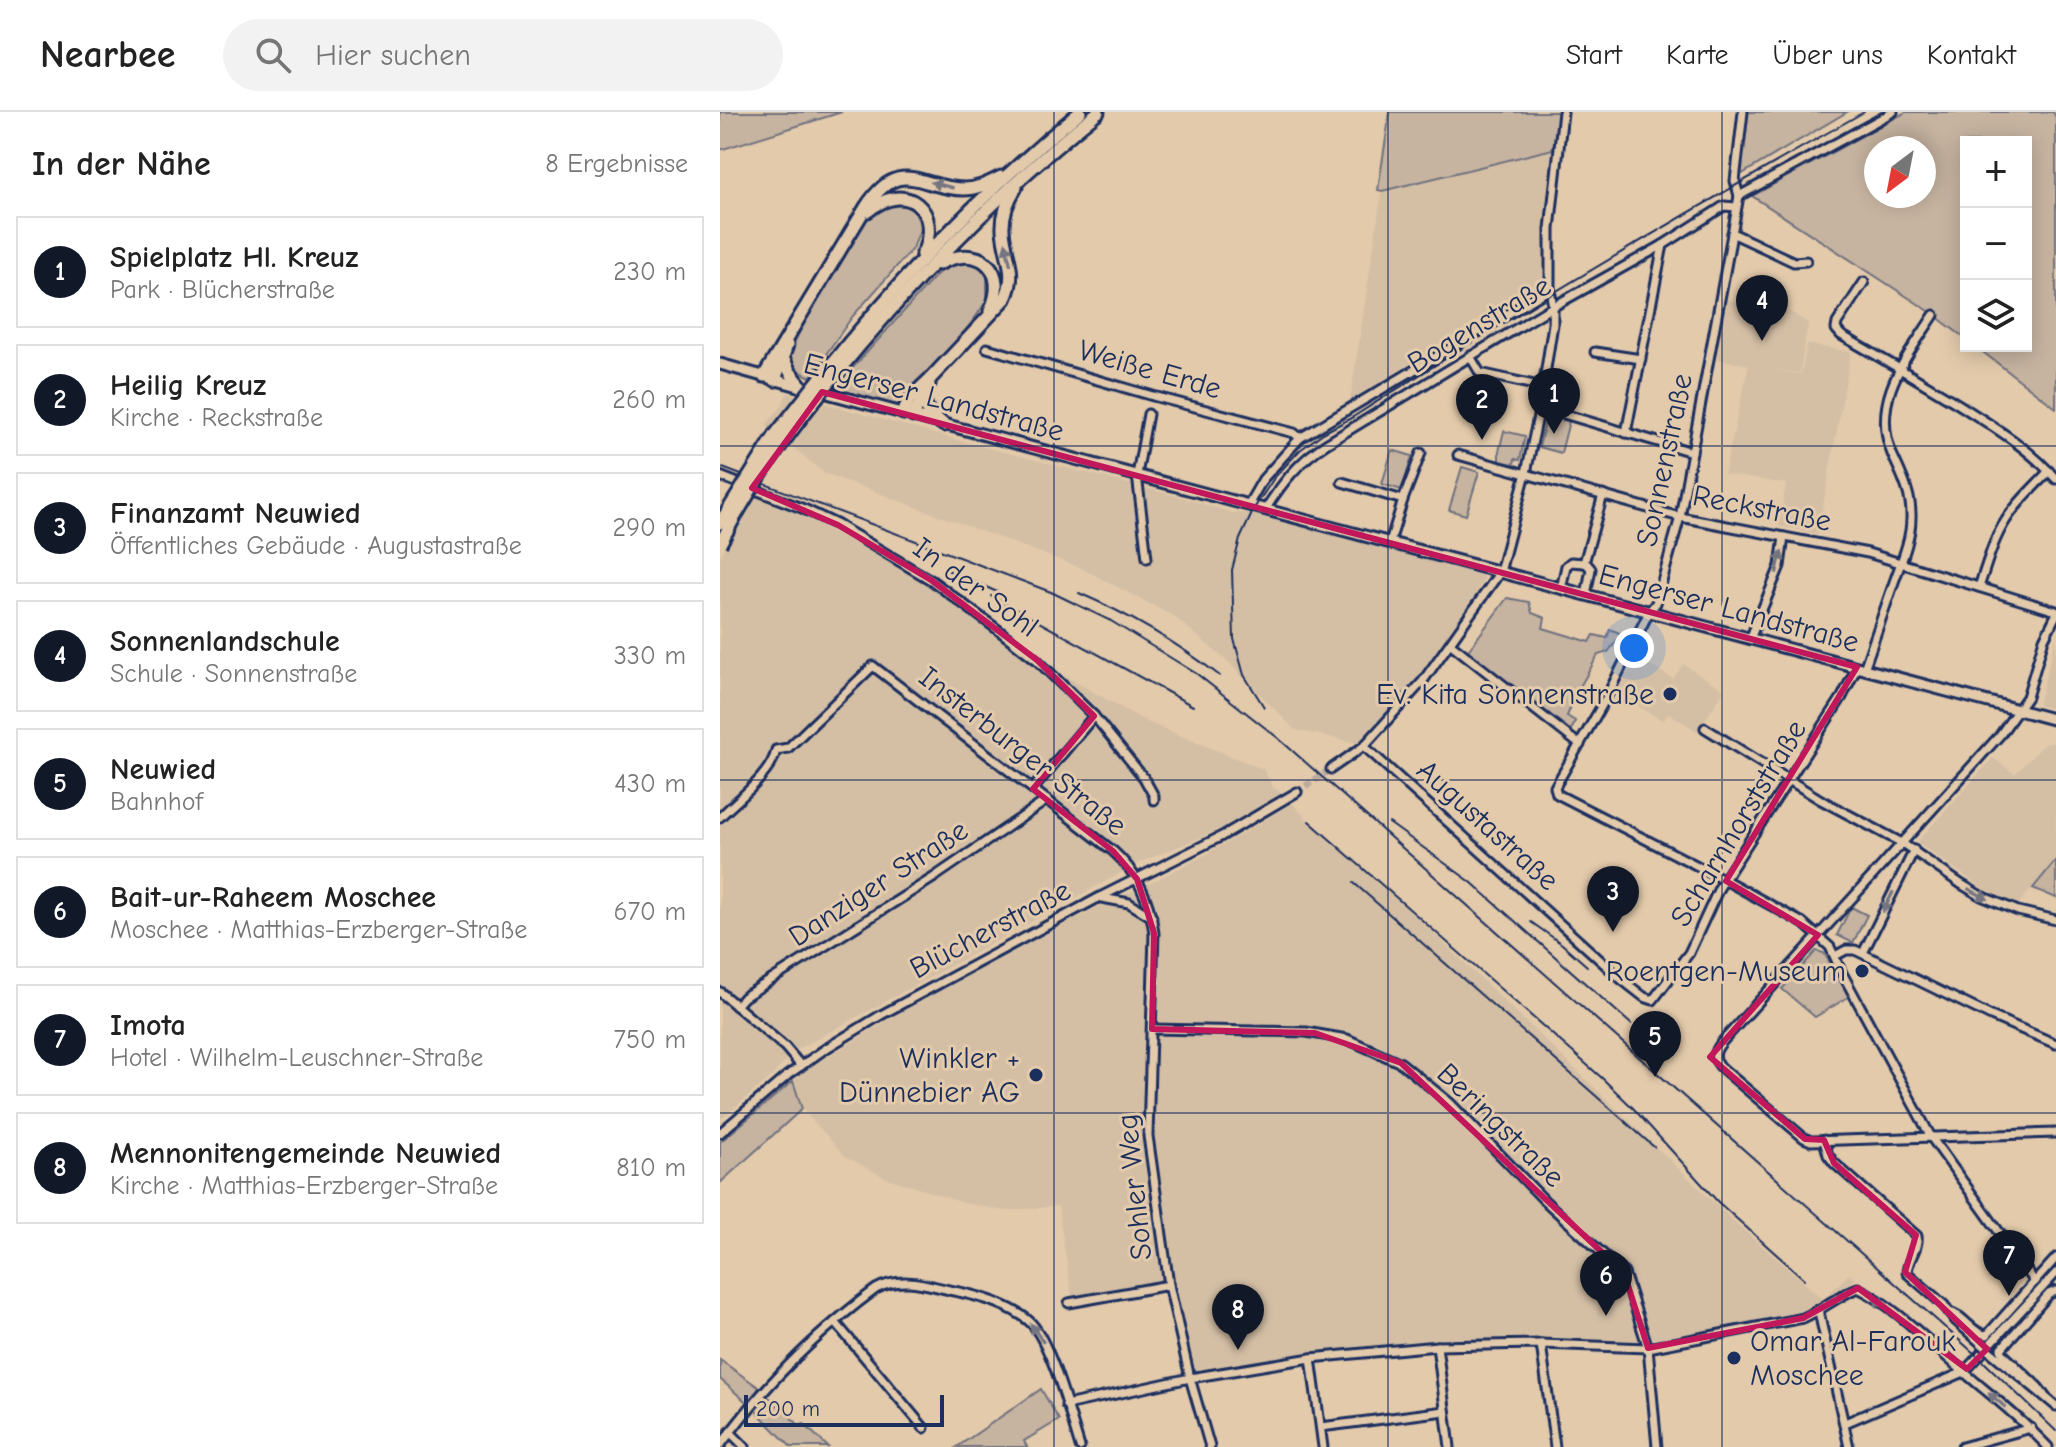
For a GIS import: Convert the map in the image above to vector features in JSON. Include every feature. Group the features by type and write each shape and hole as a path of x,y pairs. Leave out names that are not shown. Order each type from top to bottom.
{"highway":[{"path":"720,523 776,434 884,317 921,269 1080,112"},
{"path":"770,378 776,354 875,194 893,181 915,178 968,189 1019,172 1098,112"},
{"path":"908,415 909,399 1000,306 1010,286 1012,270 1004,234 1004,218 1019,172"},
{"path":"853,231 868,211 880,202 892,198 911,201 926,214 930,227 921,269"},
{"path":"921,269 957,256 971,256 983,261 995,277 997,291 984,322"},
{"path":"770,378 783,357 789,336"},
{"path":"783,357 802,387"},
{"path":"720,544 764,469 826,378"},
{"path":"908,415 922,397 930,379"},
{"path":"922,397 928,411 944,425"}],"main road":[{"name":"Engerser Landstraße","path":"720,364 2056,720"}],"street":[{"path":"1331,769 1364,746 1423,681 1500,572 1526,473 1553,324 1550,229 1563,112"},
{"name":"Sonnenstraße","path":"1725,880 1557,794 1555,787 1656,603 1680,517 1739,196 1735,181 1743,112"},
{"path":"1739,196 1893,112"},
{"name":"Bogenstraße","path":"1265,510 1286,479 1312,453 1724,206 1736,207"},
{"path":"1732,233 1794,262 1806,261"},
{"path":"1626,433 1663,245"},
{"path":"1864,282 1837,323 1836,329 1841,335 2014,439 2056,479"},
{"path":"1248,505 1263,479 1300,438 1550,289"},
{"name":"Scharnhorststraße","path":"1653,1000 1689,953 1719,888 1860,668 1900,564 1911,526 1910,501 1889,444 1885,423 1889,391 1934,315"},
{"name":"Weiße Erde","path":"987,348 1294,433 1300,438"},
{"path":"1595,352 1641,359"},
{"path":"1470,356 1480,373 1543,387"},
{"path":"1540,407 1692,452"},
{"path":"1147,558 1137,475 1148,414"},
{"path":"1390,542 1421,453"},
{"name":"Reckstraße","path":"1458,455 1680,517 1868,553 2056,613"},
{"path":"1979,587 1992,547 2006,520 2049,471"},
{"name":"In der Sohl","path":"720,476 838,525 931,580 1037,660 1094,716 1144,778 1154,800"},
{"path":"1342,482 1403,500"},
{"path":"1584,563 1603,495"},
{"path":"1750,639 1780,566 1784,537"},
{"path":"1561,589 1566,566 1571,562 1584,563 1591,569 1586,595"},
{"path":"2056,613 2044,639 2027,697 2000,735 1722,1042 1715,1054 1717,1063 1723,1069 1801,1136 1811,1141 2056,1133"},
{"path":"1451,644 1580,745"},
{"name":"Insterburger Straße","path":"720,817 765,772 774,760 776,750 788,748 873,666 1119,856 1137,879"},
{"path":"1033,789 1094,716"},
{"path":"1705,728 1788,780 1914,850 1981,896 2018,911 2056,920"},
{"name":"Augustastraße","path":"1364,746 1621,979 1644,997 1653,1000"},
{"name":"Blücherstraße","path":"720,1133 769,1089 881,1015 1100,897 1222,836 1297,792"},
{"name":"Danziger Straße","path":"736,1006 744,997 933,878 1047,800"},
{"path":"1863,953 1914,850"},
{"name":"Sohler Weg","path":"1137,879 1152,917 1155,950 1148,1136 1169,1285 1190,1378 1210,1447"},
{"path":"1725,880 1803,923 1830,947 1931,1137 2038,1285"},
{"path":"1100,897 1129,903 1152,917"},
{"path":"1835,956 1851,949 1863,953 2056,1044"},
{"path":"720,992 785,1047 801,1066"},
{"name":"Beringstraße","path":"1152,1029 1315,1033 1347,1039 1401,1063 1450,1103 1545,1201 1624,1273 1648,1348 1657,1447"},
{"path":"1824,1140 1831,1161 1916,1235 1918,1243 1907,1273 1944,1305 1956,1321 2056,1406"},
{"path":"1845,1423 1964,1372 1989,1347 2056,1258"},
{"path":"1949,1312 1956,1313 1982,1336 1989,1334 2038,1285 2055,1277"},
{"path":"720,1446 785,1370 835,1322 876,1289 901,1281 983,1298 1020,1314 1044,1341 1080,1447"},
{"path":"1069,1303 1169,1285"},
{"path":"1066,1405 1190,1378 1311,1358 1437,1346 1541,1344 1648,1348 1803,1318 1858,1288 1884,1305 2031,1428 2048,1447"},
{"path":"2044,1395 2001,1350 2049,1294 2056,1291"},
{"path":"1819,1312 1849,1447"},
{"path":"835,1322 924,1428"},
{"path":"1541,1344 1555,1447"},
{"path":"1437,1346 1450,1447"},
{"path":"1311,1358 1323,1447"},
{"path":"1321,1427 1445,1411"},
{"path":"1962,1447 2031,1428"},
{"path":"730,1432 745,1447"}],"highlighted area":[{"path":"822,392 1857,667 1726,881 1818,935 1710,1057 1805,1139 1824,1140 1834,1163 1916,1235 1905,1272 1987,1349 1967,1369 1858,1288 1803,1318 1648,1348 1624,1273 1401,1063 1315,1033 1152,1029 1154,933 1137,879 1113,851 1033,789 1094,716 1037,660 931,580 838,525 752,488"}],"shaded area":[{"path":"720,112 842,112 720,150"},
{"path":"1390,112 1558,112 1553,149 1382,191 1378,190"},
{"path":"1745,112 1847,112 1737,177"},
{"path":"1906,112 2053,112 2056,117 2056,408 1983,352 2032,352 2032,136 1960,136 1960,334 1752,196"},
{"path":"1553,149 1542,281 1350,401 1382,191"},
{"path":"898,202 915,212 921,227 913,248 852,317 810,377 799,371 788,357 805,322 831,272 861,227 874,211 886,203"},
{"path":"966,261 980,267 987,276 987,300 959,339 898,405 832,391 940,271 954,262"},
{"path":"1726,300 1787,310 1808,323 1800,373 1768,369 1801,374 1807,344 1851,352 1818,534 1779,526 1786,484 1724,474 1749,365 1715,359"},
{"path":"787,393 1233,513 1264,513 1479,572 1484,578 1453,638 1362,744 1295,730 1228,662 1175,617 1081,568 824,473 766,425 782,406"},
{"path":"1547,415 1569,421 1561,453 1539,447"},
{"path":"1504,431 1525,436 1520,460 1515,459 1514,464 1499,461"},
{"path":"1392,450 1412,456 1402,490 1382,484"},
{"path":"1462,467 1479,472 1466,515 1449,510"},
{"path":"758,489 819,513 902,555 1015,635 1063,675 1147,722 1263,769 1273,787 1285,796 1240,821 1141,862 793,1052 771,1077 720,1120 720,557"},
{"path":"1507,598 1529,602 1532,613 1545,618 1543,628 1590,642 1594,635 1607,638 1610,629 1622,634 1608,652 1598,655 1577,692 1567,716 1575,721 1568,732 1467,652"},
{"path":"2056,637 2056,710 2038,705"},
{"name":"Ev. Kita Sonnenstraße","path":"1637,657 1673,679 1683,664 1724,690 1698,732 1669,713 1663,721 1616,693"},
{"path":"2056,742 2056,860 2018,904 1989,893 1917,842 1993,758 2015,774 2044,744"},
{"path":"1291,802 1311,824 1397,898 1730,1218 1823,1299 1849,1274 1855,1279 1819,1312 1648,1348 1437,1346 1189,1373 1170,1281 1072,1299 1058,1206 1005,1211 964,1203 884,1177 846,1157 802,1109 793,1081 815,1064 926,997 1199,858"},
{"path":"2056,860 2056,898 2033,888"},
{"path":"1851,907 1867,915 1853,943 1837,935"},
{"path":"1816,951 1824,953 1850,996 1815,1017 1782,989"},
{"path":"793,1081 802,1109 720,1183 720,1142"},
{"path":"720,1360 757,1386 828,1447 791,1447 720,1379"},
{"path":"1041,1389 1059,1420 1024,1441 1027,1447 957,1447"}],"tunnel":[{"path":"1297,792 1331,769"}],"railway":[{"path":"1264,707 1244,675 1234,639 1232,570 1240,539 1255,507 1274,478 1300,450 1542,299 1864,112"},
{"path":"720,467 1051,592 1111,621 1197,674 1278,738 1984,1362 2056,1431"},
{"path":"945,569 1004,595"},
{"path":"1079,593 1152,630 1220,676"},
{"path":"991,596 1193,706"},
{"path":"1309,821 1602,1078 1718,1202 1804,1279"},
{"path":"1389,823 1471,882 1631,1024"},
{"path":"1354,883 1654,1147"},
{"path":"1531,922 1587,966"}],"place":[{"name":"Sonnenlandschule","path":"1762,341"},
{"name":"Spielplatz Hl. Kreuz","path":"1554,434"},
{"name":"Heilig Kreuz","path":"1482,440"},
{"name":"Ev. Kita Sonnenstraße","path":"1670,694"},
{"name":"Finanzamt Neuwied","path":"1613,932"},
{"name":"Roentgen-Museum","path":"1862,971"},
{"name":"Winkler + Dünnebier AG","path":"1036,1075"},
{"name":"Neuwied","path":"1655,1077"},
{"name":"Imota","path":"2009,1296"},
{"name":"Bait-ur-Raheem Moschee","path":"1606,1316"},
{"name":"Mennonitengemeinde Neuwied","path":"1238,1350"},
{"name":"Omar Al-Farouk Moschee","path":"1734,1358"}]}
